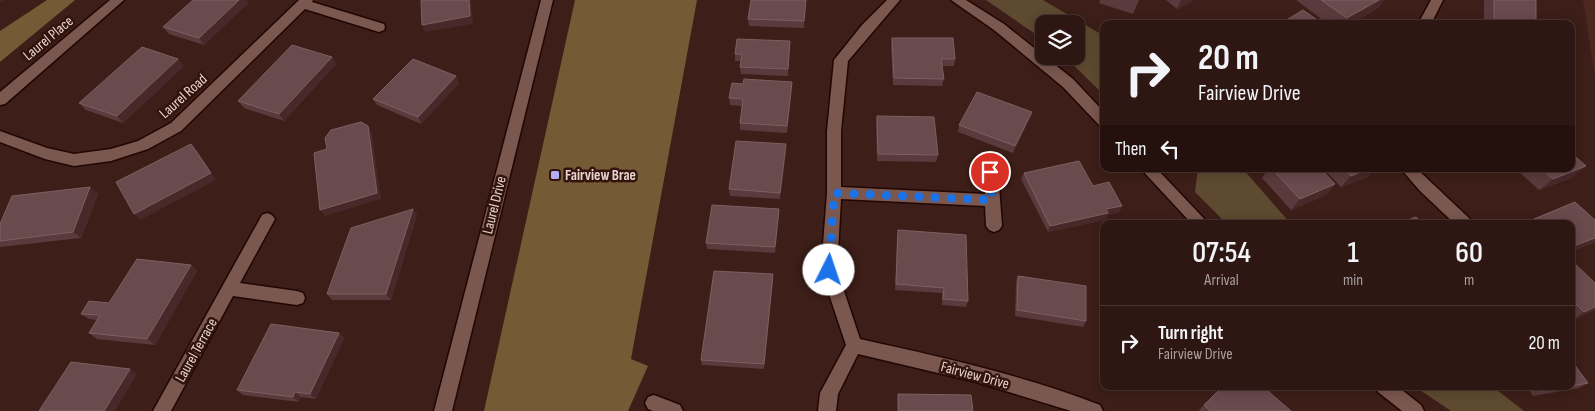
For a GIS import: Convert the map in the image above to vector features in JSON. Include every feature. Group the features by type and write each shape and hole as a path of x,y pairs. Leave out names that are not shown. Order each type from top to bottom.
{"street":[{"name":"Laurel Place","path":"0,100 118,0"},
{"name":"Laurel Drive","path":"443,411 547,0"},
{"path":"827,411 829,393 854,345 829,270 834,193 834,131 840,60 894,0"},
{"path":"957,0 999,26 1068,83 1100,117"},
{"path":"1426,20 1437,0"},
{"name":"Laurel Road","path":"0,136 44,153 74,160 111,155 143,145 176,127 305,2 379,26"},
{"path":"990,172 994,226"},
{"path":"1151,172 1198,220"},
{"path":"1411,172 1425,188 1461,220"},
{"path":"834,193 992,200"},
{"name":"Laurel Terrace","path":"162,411 267,219"},
{"path":"229,288 297,298"},
{"name":"Fairview Drive","path":"854,345 941,366 1069,402 1094,411"},
{"path":"1389,390 1415,411"},
{"path":"654,403 674,411"}],"shaded area":[{"path":"47,0 75,0 0,62 0,31"},
{"path":"575,0 697,0 631,359 648,366 628,411 484,411"},
{"path":"986,0 1043,0 1068,15 1035,15 1035,34"},
{"path":"1583,0 1595,0 1595,77"},
{"path":"1085,25 1100,34 1100,91 1073,65 1085,65"},
{"path":"1198,172 1246,172 1288,220 1223,220 1195,192"},
{"path":"1420,390 1497,390 1524,411 1451,411"}],"building":[{"path":"193,0 239,0 199,38 163,27"},
{"path":"421,0 469,0 470,16 422,25"},
{"path":"751,0 806,0 804,21 748,19"},
{"path":"1321,0 1379,0 1347,18"},
{"path":"1494,0 1536,0 1536,20 1494,20"},
{"path":"1303,10 1317,20 1287,20"},
{"path":"892,38 953,38 955,59 941,59 944,79 894,78"},
{"path":"737,39 790,41 788,69 740,67 742,54 735,54"},
{"path":"292,45 332,57 279,114 238,101"},
{"path":"142,47 178,59 117,116 79,103"},
{"path":"413,59 456,76 418,117 373,99"},
{"path":"744,79 792,82 787,126 740,123 743,99 729,98 732,83 743,84"},
{"path":"977,92 1032,112 1015,146 959,125"},
{"path":"877,116 934,117 938,155 878,154"},
{"path":"361,122 368,126 377,193 320,210 314,153 327,149 325,138 331,130"},
{"path":"736,141 786,144 780,193 729,189"},
{"path":"191,144 211,173 134,214 116,182"},
{"path":"1575,156 1586,166 1575,170"},
{"path":"1079,161 1093,186 1109,182 1122,206 1106,209 1108,213 1050,226 1024,173"},
{"path":"1275,172 1324,172 1335,184 1300,199"},
{"path":"1347,172 1361,172 1351,176"},
{"path":"1545,172 1571,172 1553,179"},
{"path":"90,187 73,232 0,241 0,224 12,196"},
{"path":"1575,202 1595,220 1595,238 1575,246 1575,220 1534,219"},
{"path":"712,205 779,209 775,247 706,243"},
{"path":"413,209 386,294 327,294 351,228"},
{"path":"1416,217 1419,220 1408,220"},
{"path":"898,230 966,235 968,301 943,299 944,288 896,284"},
{"path":"137,259 191,265 147,339 89,333 100,315 81,314 89,301 109,303"},
{"path":"1575,264 1595,283 1595,307 1584,312 1575,303"},
{"path":"714,271 773,274 764,364 701,360"},
{"path":"1018,276 1086,286 1086,321 1017,310"},
{"path":"271,324 339,333 310,394 295,392 293,397 237,390"},
{"path":"71,362 130,369 104,411 39,411"},
{"path":"1575,365 1588,383 1575,385"},
{"path":"1219,390 1267,390 1291,411 1210,411 1204,405"},
{"path":"898,394 971,395 973,411 899,411"}],"place":[{"name":"Fairview Brae","path":"555,175"}],"route":[{"path":"829,270 834,193 992,200 990,172"}]}
